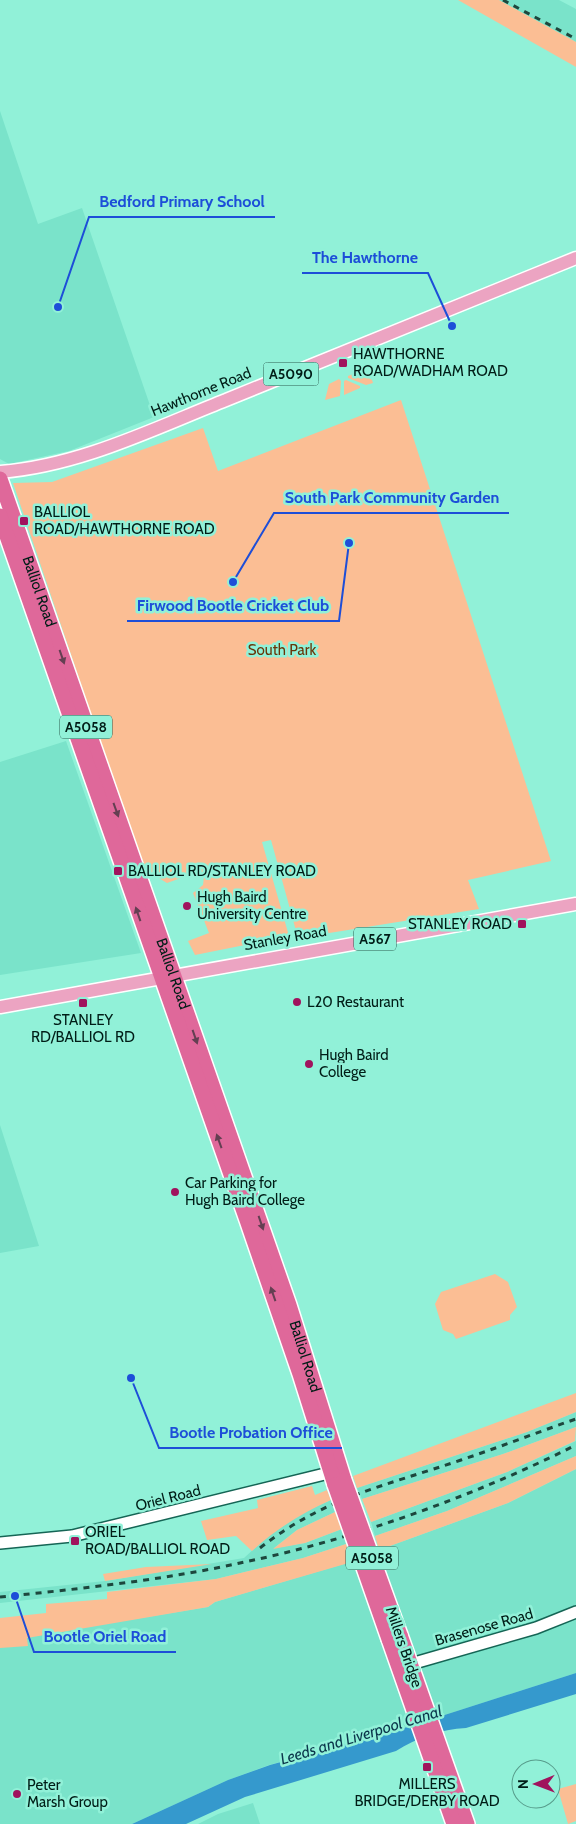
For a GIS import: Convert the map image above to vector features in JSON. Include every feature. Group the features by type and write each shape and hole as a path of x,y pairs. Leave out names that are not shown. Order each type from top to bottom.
{"highway":[{"name":"Balliol Road","path":"0,479 247,1220 338,1477"},
{"name":"Balliol Road","path":"0,516 167,976"},
{"name":"Millers Bridge","path":"338,1477 432,1743 454,1824"},
{"name":"Millers Bridge","path":"432,1743 467,1824"}],"main road":[{"name":"Hawthorne Road","path":"0,472 24,471 73,459 146,432 576,258"},
{"name":"Stanley Road","path":"0,1006 576,904"},
{"name":"Oriel Road","path":"0,1543 72,1536 338,1477"},
{"name":"Brasenose Road","path":"407,1671 536,1628 576,1612"}],"shaded area":[{"path":"499,0 559,0 576,9 576,42"},
{"path":"0,111 38,224 82,208 154,417 69,451 9,464 0,459"},
{"path":"66,741 141,953 0,975 0,762"},
{"path":"0,1125 39,1246 0,1253"},
{"path":"576,1412 576,1427 503,1454 362,1499 357,1488 527,1432"},
{"path":"576,1441 576,1456 447,1511 375,1536 371,1522 507,1472"},
{"path":"576,1469 576,1673 404,1728 269,1765 228,1780 132,1824 0,1824 0,1641 208,1607 215,1602 367,1557 379,1550 508,1503"},
{"path":"331,1500 335,1512 297,1530 274,1548 305,1543 342,1529 346,1544 303,1558 216,1579 0,1603 0,1592 105,1581 244,1558 268,1536 304,1512"},
{"path":"576,1673 576,1694 466,1728 447,1730 430,1735 396,1751 245,1797 186,1824 132,1824 228,1780 270,1765 404,1728"},
{"path":"253,1803 260,1824 198,1824 218,1814"}],"green space":[{"path":"458,0 499,0 576,42 576,67"},
{"path":"358,372 372,380 373,383 366,385 348,378 348,376"},
{"path":"339,379 341,381 340,396 325,400 329,384"},
{"path":"346,380 360,386 360,388 344,395 344,381"},
{"name":"South Park","path":"401,400 551,861 468,880 479,909 298,938 271,840 262,842 289,936 195,955 188,941 209,933 193,893 203,885 204,877 195,873 167,883 144,871 13,483 52,482 203,428 218,471"},
{"path":"495,1274 508,1282 517,1307 510,1315 510,1320 456,1339 453,1334 443,1330 435,1304 441,1292"},
{"path":"576,1393 576,1412 527,1432 357,1488 353,1476"},
{"path":"576,1427 575,1441 507,1472 371,1522 362,1499 503,1454"},
{"path":"576,1456 576,1469 508,1503 379,1550 375,1536 447,1511"},
{"path":"312,1486 315,1495 327,1490 331,1500 290,1522 252,1551 236,1536 207,1540 201,1521 258,1508 257,1500"},
{"path":"335,1512 342,1529 305,1543 273,1549 297,1530"},
{"path":"346,1544 352,1562 215,1602 208,1607 27,1638 28,1646 0,1648 0,1618 46,1613 46,1604 107,1599 107,1592 216,1579 303,1558"},
{"path":"212,1564 105,1581 103,1574 146,1567"},
{"path":"576,1784 576,1821 568,1824 561,1800 561,1788"}],"railway":[{"path":"503,0 576,39"},
{"path":"260,1548 308,1516 356,1495 576,1419"},
{"path":"0,1597 151,1579 211,1569 325,1542 369,1529 454,1499 537,1464 576,1445"}],"place":[{"name":"Bedford Primary School","path":"58,307"},
{"name":"The Hawthorne","path":"452,326"},
{"name":"HAWTHORNE ROAD/WADHAM ROAD","path":"343,363"},
{"name":"BALLIOL ROAD/HAWTHORNE ROAD","path":"24,521"},
{"name":"Firwood Bootle Cricket Club","path":"349,543"},
{"name":"South Park Community Garden","path":"233,582"},
{"name":"BALLIOL RD/STANLEY ROAD","path":"118,871"},
{"name":"Hugh Baird University Centre","path":"187,906"},
{"name":"STANLEY ROAD","path":"522,924"},
{"name":"L20 Restaurant","path":"297,1002"},
{"name":"STANLEY RD/BALLIOL RD","path":"83,1003"},
{"name":"Hugh Baird College","path":"309,1064"},
{"name":"Car Parking for Hugh Baird College","path":"175,1192"},
{"name":"Bootle Probation Office","path":"131,1378"},
{"name":"ORIEL ROAD/BALLIOL ROAD","path":"75,1541"},
{"name":"Bootle Oriel Road","path":"15,1596"},
{"name":"MILLERS BRIDGE/DERBY ROAD","path":"427,1767"},
{"name":"Peter Marsh Group","path":"17,1794"}],"water label":[{"name":"Leeds and Liverpool Canal","path":"361,1735"}]}
